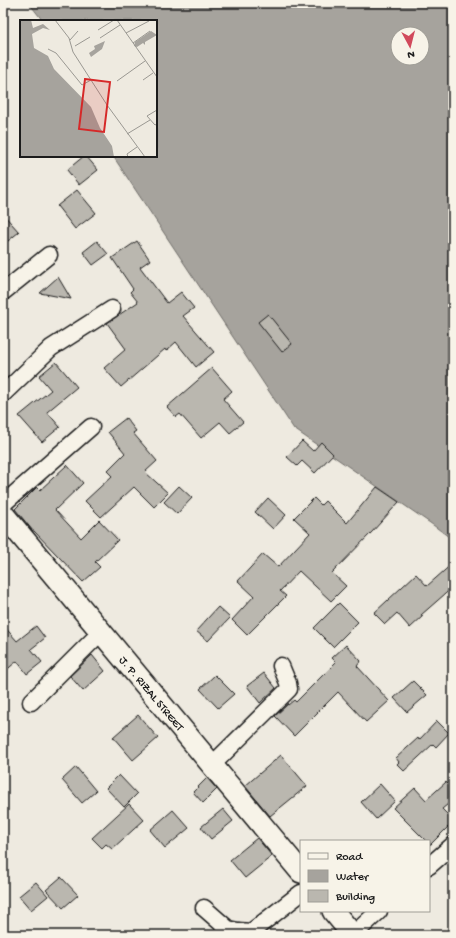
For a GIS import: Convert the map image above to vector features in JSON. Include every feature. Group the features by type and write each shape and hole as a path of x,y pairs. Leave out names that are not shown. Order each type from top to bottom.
{"main road":[{"name":"J. P. RIZAL STREET","path":"3,514 300,871"},
{"path":"334,912 353,935"}],"street":[{"path":"3,292 49,255"},
{"path":"3,394 51,348 112,309"},
{"path":"3,504 91,427"},
{"path":"32,702 101,632"},
{"path":"212,765 289,689 281,666"},
{"path":"430,865 453,845"},
{"path":"204,908 228,929 251,932 300,894"},
{"path":"353,935 378,912"}],"water":[{"path":"29,3 453,3 453,540 294,429 114,157 157,157 157,20 42,20"}],"building":[{"path":"83,157 87,157 98,170 79,185 67,170"},
{"path":"77,190 96,213 75,229 57,206"},
{"path":"3,214 19,232 3,245"},
{"path":"97,241 108,254 93,265 83,252"},
{"path":"137,241 150,260 140,267 167,303 181,292 194,308 183,316 214,352 196,367 176,342 166,351 165,349 121,387 104,368 126,349 107,323 138,302 130,292 133,289 112,258"},
{"path":"58,277 71,299 40,293"},
{"path":"268,314 292,344 282,352 258,322"},
{"path":"56,362 77,387 47,412 60,427 42,442 19,416 51,390 39,376"},
{"path":"212,368 232,391 223,399 243,422 230,433 220,422 201,438 180,414 176,417 167,407"},
{"path":"126,418 136,431 133,433 157,461 145,472 168,493 154,507 134,487 101,517 85,501 112,476 107,471 125,453 108,432"},
{"path":"302,441 313,451 321,442 333,454 315,473 302,461 297,466 287,457"},
{"path":"67,465 83,483 55,510 81,538 99,520 118,540 95,562 100,567 83,582 33,531 15,509 37,487 40,490"},
{"path":"179,486 192,498 177,514 164,502"},
{"path":"377,487 399,502 332,573 346,586 331,601 299,571 280,591 286,596 247,635 232,620 254,596 238,581 263,554 278,567 310,533 294,518 314,498 321,505 325,501 347,523"},
{"path":"268,498 286,515 273,529 255,512"},
{"path":"453,563 453,587 421,615 423,616 410,628 397,613 385,624 374,613 416,574 427,586"},
{"path":"339,603 358,622 333,647 314,628"},
{"path":"218,607 230,618 208,641 196,631"},
{"path":"3,625 17,641 36,626 45,638 31,649 42,662 27,674 17,661 3,673"},
{"path":"346,645 361,661 357,666 389,701 366,722 338,692 294,736 275,716 294,700 296,702 336,662 332,658"},
{"path":"92,655 105,671 83,691 70,676"},
{"path":"264,673 276,688 260,703 247,686"},
{"path":"215,675 234,694 218,708 200,689"},
{"path":"413,681 427,695 407,712 394,698"},
{"path":"138,715 158,738 133,760 113,737"},
{"path":"437,721 449,733 436,747 433,744 404,771 397,764 399,762 396,758 418,738 419,740"},
{"path":"281,755 307,786 270,816 245,786"},
{"path":"76,767 96,791 82,803 62,780"},
{"path":"119,775 137,794 124,807 106,788"},
{"path":"207,778 217,789 203,803 193,792"},
{"path":"446,782 453,790 453,800 442,809 453,820 453,822 430,845 430,840 425,840 393,808 415,788 426,800"},
{"path":"380,784 395,801 376,819 361,802"},
{"path":"129,804 144,820 112,849 106,844 102,848 92,838"},
{"path":"223,809 233,821 211,839 201,827"},
{"path":"173,810 189,828 165,848 150,830"},
{"path":"257,838 272,856 245,878 230,860"},
{"path":"61,877 78,895 63,908 46,890"},
{"path":"36,882 48,896 31,910 19,896"}]}
